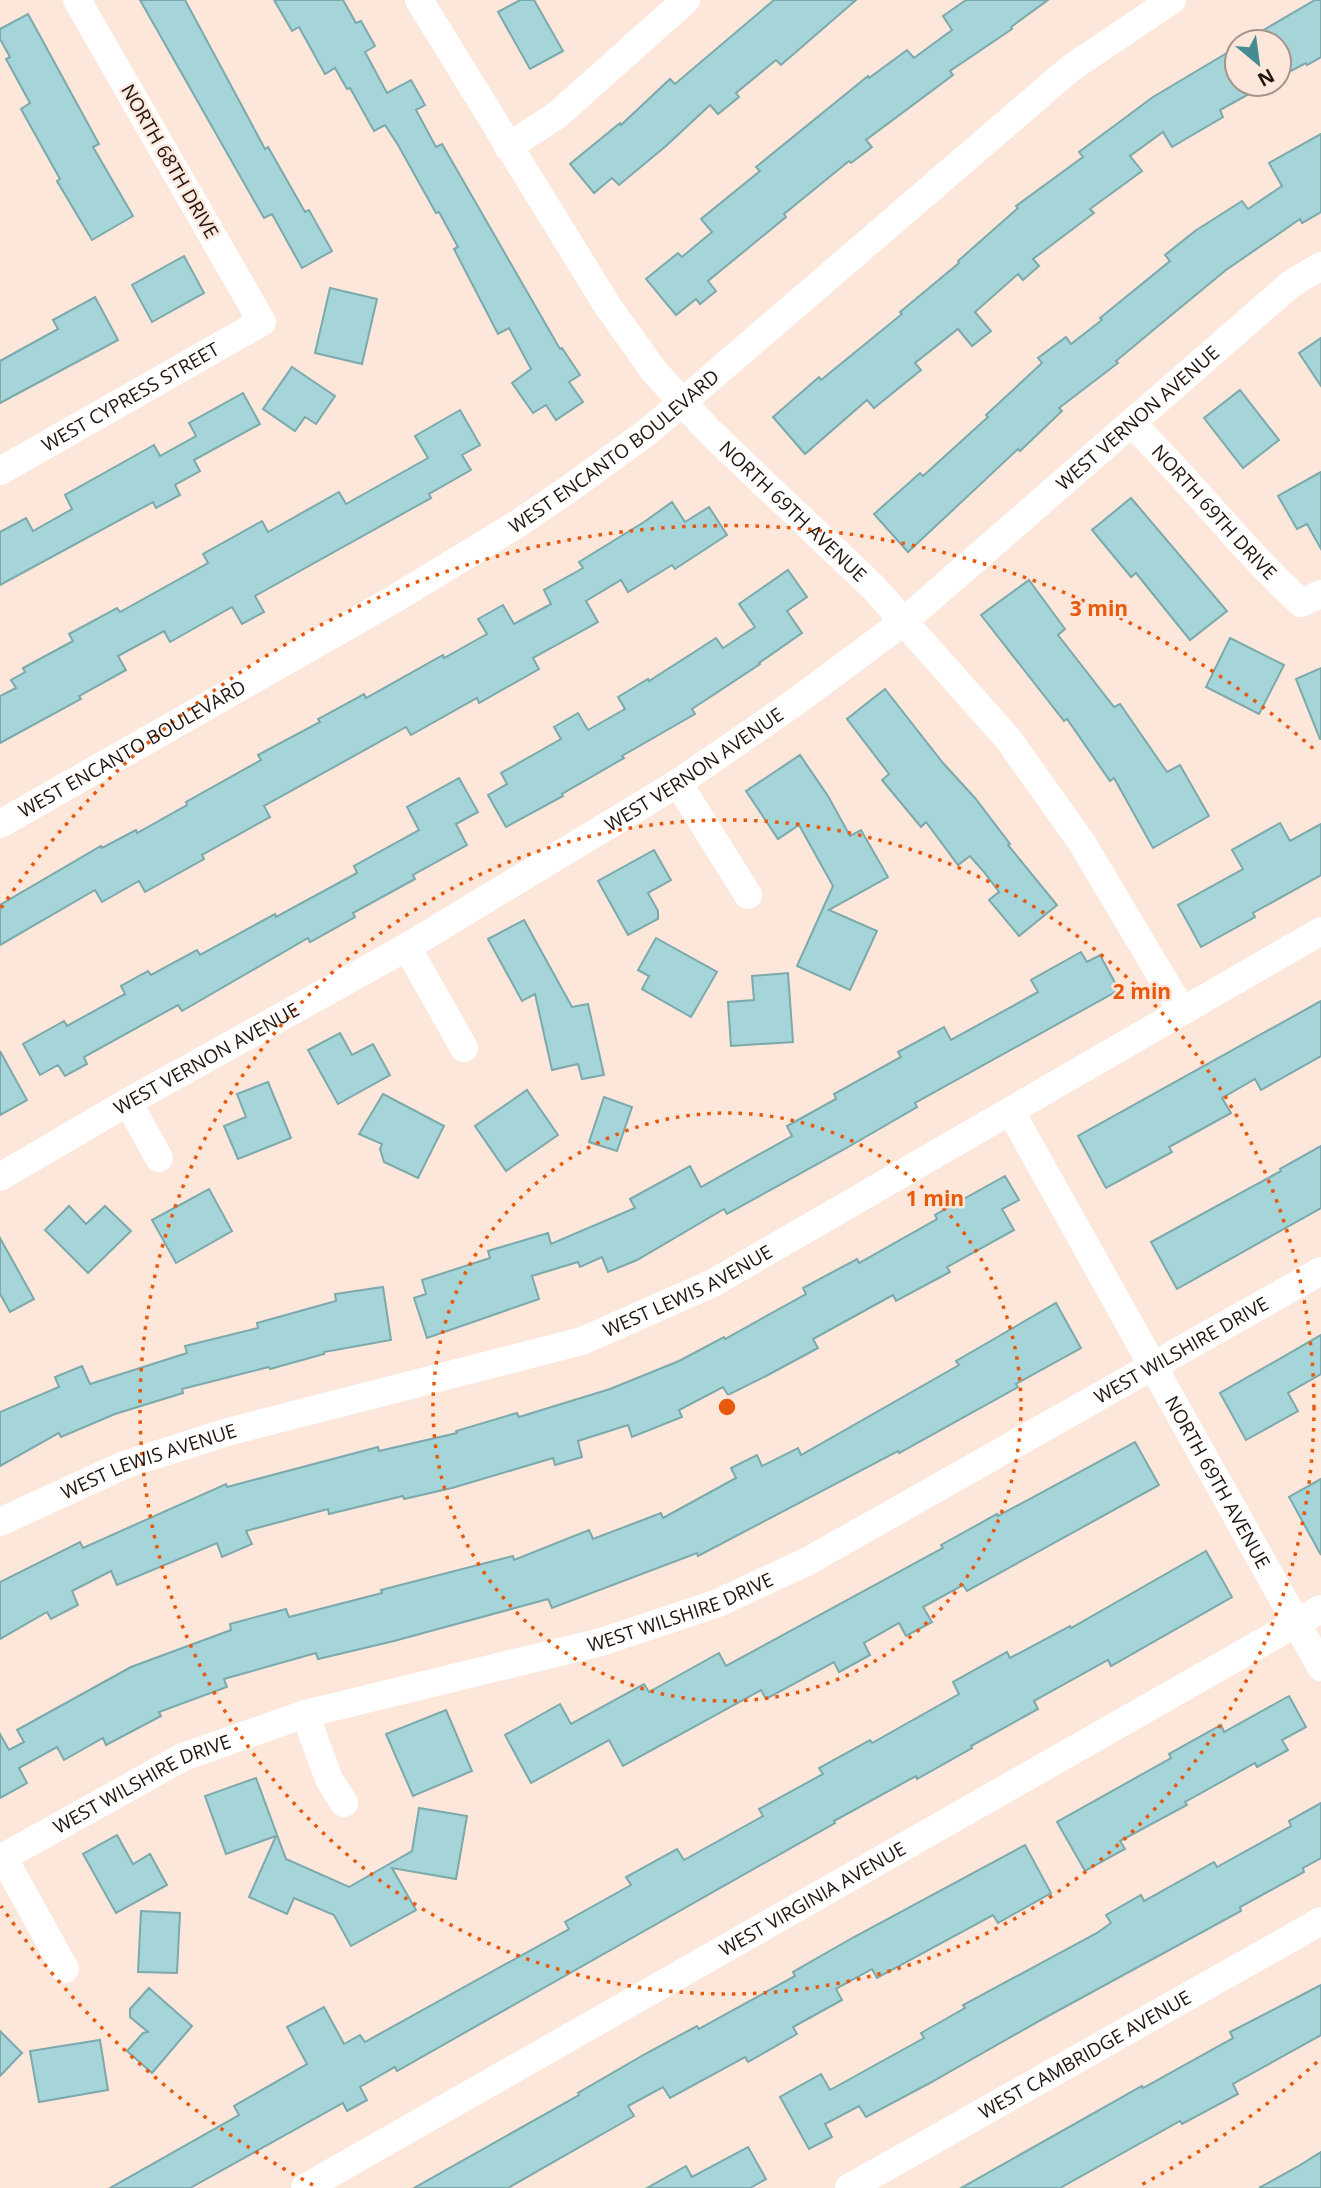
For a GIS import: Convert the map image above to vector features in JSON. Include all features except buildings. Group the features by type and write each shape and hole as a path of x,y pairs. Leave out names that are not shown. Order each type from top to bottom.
{"street":[{"name":"NORTH 68TH DRIVE","path":"77,0 262,322"},
{"name":"NORTH 69TH AVENUE","path":"419,0 631,341 654,371 710,432 873,587 1009,740 1082,842 1182,1011"},
{"path":"508,147 557,115 686,0"},
{"name":"WEST ENCANTO BOULEVARD","path":"0,824 391,601 519,523 587,477 650,430 1071,68 1172,0"},
{"name":"WEST VERNON AVENUE","path":"0,1177 128,1102 407,947 678,783 794,703 903,622 1291,284 1321,266"},
{"name":"WEST CYPRESS STREET","path":"0,471 262,322"},
{"name":"NORTH 69TH DRIVE","path":"1130,422 1170,460 1276,580 1311,598"},
{"path":"678,783 748,895"},
{"name":"WEST LEWIS AVENUE","path":"0,1522 124,1465 231,1431 582,1341 713,1283 1321,931"},
{"path":"407,947 464,1048"},
{"path":"128,1102 159,1158"},
{"name":"NORTH 69TH AVENUE","path":"1011,1112 1152,1367 1309,1616 1321,1667"},
{"name":"WEST WILSHIRE DRIVE","path":"1,1858 183,1757 305,1714 601,1642 718,1603 808,1561 1321,1271"},
{"name":"WEST VIRGINIA AVENUE","path":"305,2188 1309,1616"},
{"path":"305,1714 329,1779 344,1803"},
{"path":"1,1858 65,1969"},
{"name":"WEST CAMBRIDGE AVENUE","path":"849,2188 1321,1921"}]}
